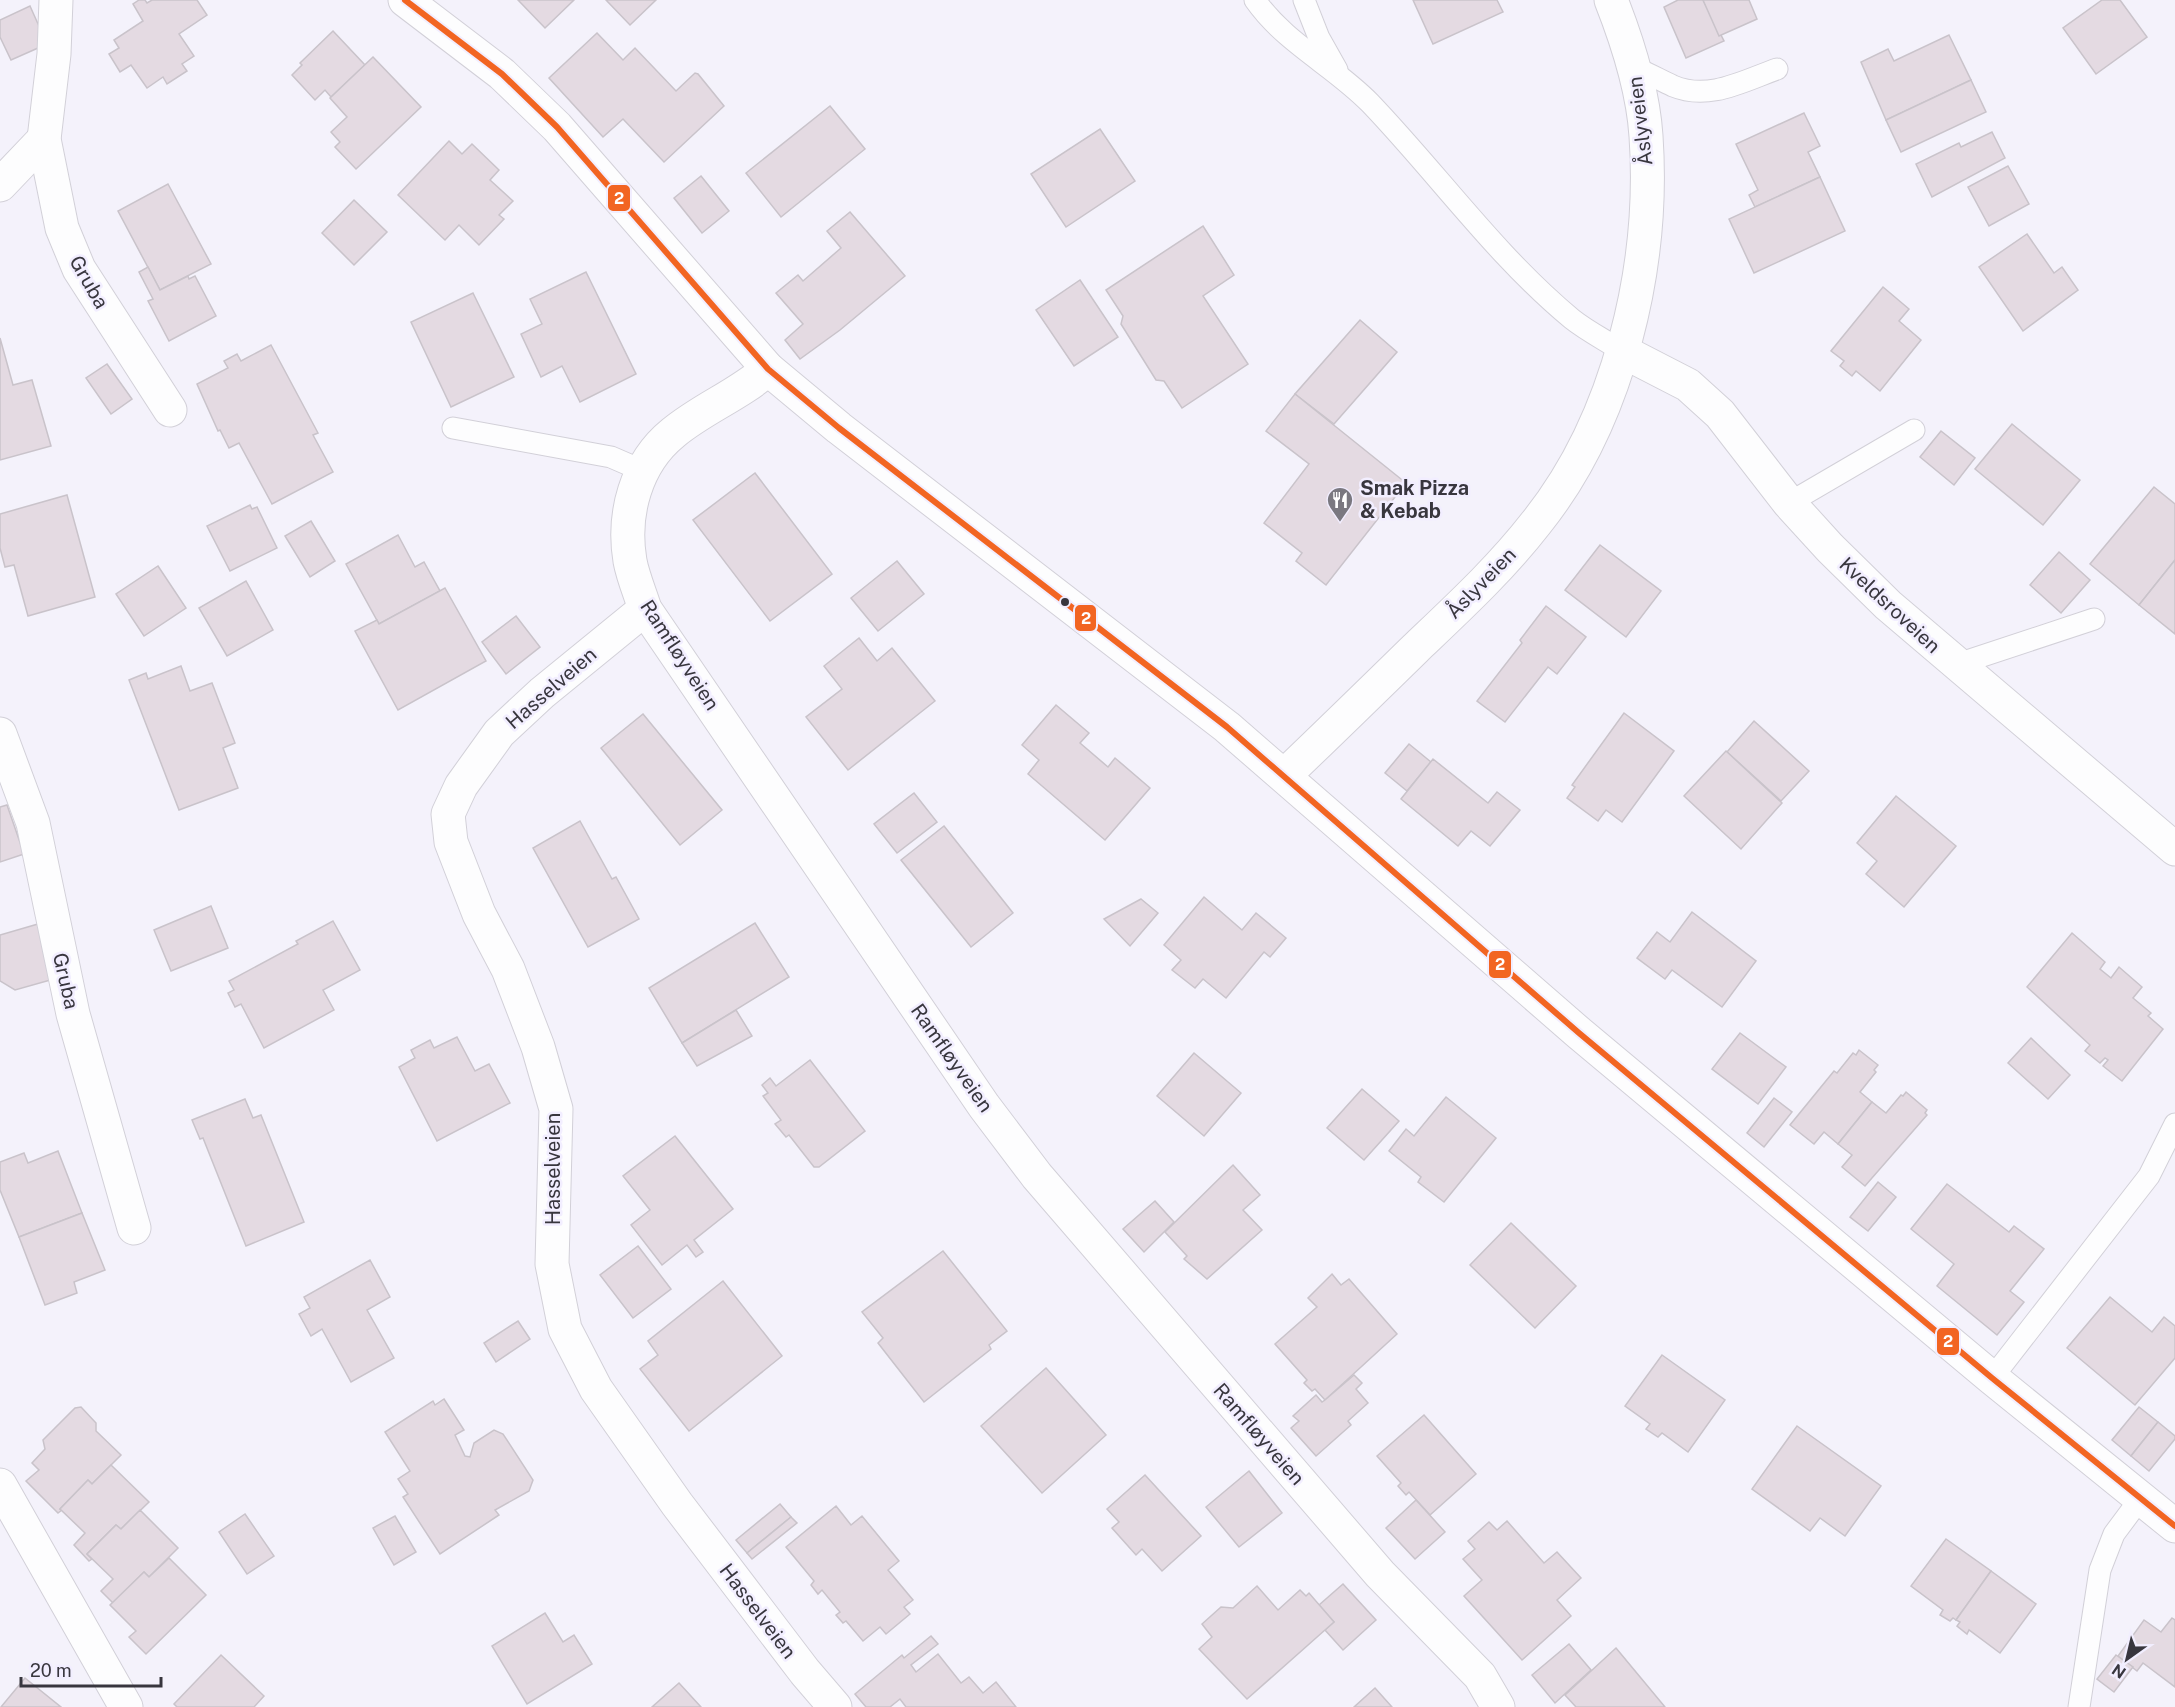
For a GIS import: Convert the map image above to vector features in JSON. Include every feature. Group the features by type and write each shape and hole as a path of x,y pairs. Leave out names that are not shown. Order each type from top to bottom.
{"street":[{"name":"Gruba","path":"56,0 54,54 44,139 62,228 77,265 170,410"},
{"path":"405,0 502,74 557,127 768,369 839,428 1227,727 1285,775 1579,1034 1992,1378 2175,1526"},
{"name":"Åslyveien","path":"1285,775 1489,578 1537,522 1573,469 1597,420 1622,351 1638,285 1647,204 1646,135 1635,68 1611,0"},
{"path":"0,185 44,139"},
{"name":"Kveldsroveien","path":"1622,351 1661,369 1696,393 1720,414 1789,503 1830,548 1888,605 1955,665 2175,849"},
{"name":"Ramfløyveien","path":"768,369 749,386 673,433 641,470 632,497 630,561 645,609 978,1096 1037,1176 1380,1574 1480,1676 1498,1707"},
{"name":"Hasselveien","path":"645,609 542,693 499,733 461,786 448,814 451,842 479,914 508,969 530,1025 556,1109 552,1264 565,1329 596,1389 676,1504 805,1672 835,1707"},
{"name":"Gruba","path":"0,734 33,823 73,1014 134,1228"},
{"path":"0,1485 126,1707"}],"lane":[{"path":"1256,0 1286,34 1369,102 1448,192 1542,292 1574,321 1622,351"},
{"path":"1304,0 1319,38 1342,78"},
{"path":"1635,68 1674,86 1693,91 1713,92 1777,69"},
{"path":"453,428 611,457 641,470"},
{"path":"1789,503 1914,430"},
{"path":"1955,665 2094,619"},
{"path":"1992,1378 2149,1176 2175,1124"},
{"path":"2079,1707 2100,1570 2114,1533 2140,1499"}],"building":[{"path":"139,0 145,0 147,3 152,0 197,0 207,15 179,34 194,56 182,64 187,71 167,84 163,77 147,88 131,65 120,72 109,54 119,48 114,40 143,21 133,4"},
{"path":"518,0 574,0 545,28"},
{"path":"606,0 656,0 630,25"},
{"path":"1413,0 1497,0 1503,12 1433,44"},
{"path":"1678,0 1703,0 1724,41 1686,58 1664,7"},
{"path":"1703,0 1749,0 1757,19 1719,36"},
{"path":"2102,0 2120,0 2147,37 2096,74 2063,28"},
{"path":"30,6 47,44 11,60 0,37 0,20"},
{"path":"333,31 365,65 331,97 325,90 315,100 292,75 302,65 300,63"},
{"path":"597,33 623,60 635,48 676,91 695,73 698,74 724,106 664,162 623,119 603,137 549,78"},
{"path":"1949,35 1971,80 1886,120 1861,62 1888,49 1894,61"},
{"path":"373,57 421,107 356,169 335,147 340,142 331,132 347,117 330,98"},
{"path":"1971,80 1986,112 1901,152 1886,120"},
{"path":"830,106 865,149 781,217 746,173"},
{"path":"1804,113 1820,146 1808,152 1820,177 1755,207 1749,195 1758,190 1736,144"},
{"path":"1100,129 1135,181 1066,227 1031,174"},
{"path":"1992,132 2005,158 1932,197 1916,164 1959,143 1961,147"},
{"path":"449,141 462,154 472,144 499,170 490,180 513,201 499,215 504,219 479,245 459,225 445,240 398,195"},
{"path":"2008,166 2029,204 1989,226 1968,187"},
{"path":"701,176 729,211 702,233 674,198"},
{"path":"1820,177 1845,231 1754,273 1729,219"},
{"path":"168,184 211,264 160,290 118,211"},
{"path":"354,200 387,232 354,265 322,233"},
{"path":"850,212 905,276 840,330 800,359 785,340 803,324 776,293 798,275 803,281 841,248 827,231"},
{"path":"1203,226 1234,275 1203,296 1248,364 1182,408 1164,381 1156,380 1121,324 1123,316 1106,290"},
{"path":"2027,234 2054,273 2062,267 2078,290 2023,331 1979,267"},
{"path":"148,267 160,290 188,276 189,279 195,276 216,316 169,341 148,301 153,299 139,272"},
{"path":"586,272 636,374 580,402 562,366 541,377 521,334 542,324 530,299"},
{"path":"1080,280 1118,337 1074,366 1036,310"},
{"path":"1883,287 1909,309 1899,321 1921,340 1880,391 1856,371 1852,376 1840,366 1844,361 1831,351"},
{"path":"473,293 514,377 451,407 411,322"},
{"path":"1360,320 1397,352 1334,424 1295,394"},
{"path":"0,338 13,385 32,380 51,446 0,460"},
{"path":"271,345 318,433 313,435 333,472 272,504 239,443 229,448 220,430 218,431 197,384 228,368 224,361 237,354 241,361"},
{"path":"107,364 132,399 111,414 86,378"},
{"path":"1295,394 1406,483 1326,585 1296,561 1302,553 1264,523 1309,464 1266,431"},
{"path":"2012,424 2080,480 2043,525 1975,469"},
{"path":"1941,431 1975,458 1954,485 1920,457"},
{"path":"755,473 832,574 770,621 693,520"},
{"path":"2154,487 2175,504 2175,560 2139,605 2090,564"},
{"path":"67,495 95,597 28,616 14,565 5,567 0,548 0,514"},
{"path":"250,505 252,509 257,507 277,548 230,571 207,526"},
{"path":"311,521 335,561 310,577 285,536"},
{"path":"398,535 415,567 424,562 440,591 379,624 346,564"},
{"path":"1600,545 1661,591 1626,637 1565,590"},
{"path":"2059,552 2090,580 2061,613 2030,585"},
{"path":"2175,560 2175,634 2139,605"},
{"path":"897,561 924,594 878,631 851,598"},
{"path":"158,566 186,608 144,636 116,594"},
{"path":"246,581 273,630 227,656 199,608"},
{"path":"445,588 486,661 398,710 355,631 377,620 379,624"},
{"path":"1546,606 1586,637 1557,674 1548,667 1505,722 1477,701 1522,643 1520,640"},
{"path":"516,616 540,647 506,674 482,642"},
{"path":"859,638 877,661 892,648 935,701 848,770 806,717 842,689 824,666"},
{"path":"181,666 190,691 212,683 235,743 223,748 238,788 179,810 129,680 146,673 148,679"},
{"path":"1056,705 1089,733 1080,743 1108,767 1115,758 1150,788 1105,840 1028,774 1039,760 1022,745"},
{"path":"1624,713 1674,751 1622,822 1606,810 1598,821 1567,798 1575,787 1572,785"},
{"path":"643,714 722,810 680,845 601,748"},
{"path":"1754,721 1809,771 1781,801 1727,752"},
{"path":"1409,744 1431,762 1407,791 1385,773"},
{"path":"1726,751 1782,803 1741,849 1684,796"},
{"path":"1433,759 1488,803 1497,792 1520,810 1490,846 1471,831 1458,846 1401,799"},
{"path":"914,793 937,822 897,853 874,824"},
{"path":"1896,796 1956,846 1904,907 1866,874 1877,861 1857,843"},
{"path":"7,805 24,854 0,862 0,807"},
{"path":"580,821 612,879 616,877 639,919 588,947 533,848"},
{"path":"944,826 1013,913 971,947 901,860"},
{"path":"1204,897 1242,930 1256,913 1286,938 1270,957 1264,952 1226,998 1203,979 1195,988 1172,970 1181,960 1164,945"},
{"path":"1141,899 1158,913 1130,946 1104,919"},
{"path":"211,906 228,948 171,971 154,930"},
{"path":"1692,912 1756,961 1722,1007 1672,970 1665,979 1637,958 1657,932 1670,942"},
{"path":"333,921 360,970 323,990 334,1010 264,1048 241,1004 235,1007 228,993 234,990 229,981 298,944 296,941"},
{"path":"755,923 789,977 682,1043 649,988"},
{"path":"38,924 54,979 15,990 0,981 0,935"},
{"path":"2072,933 2105,962 2100,969 2111,978 2119,967 2142,987 2133,998 2151,1013 2148,1016 2163,1029 2122,1081 2103,1066 2108,1060 2105,1058 2100,1063 2085,1051 2090,1045 2027,987"},
{"path":"736,1010 752,1036 697,1066 682,1043"},
{"path":"1740,1033 1786,1067 1758,1104 1712,1069"},
{"path":"457,1037 475,1071 489,1064 510,1103 437,1141 399,1067 415,1058 411,1050 430,1040 434,1048"},
{"path":"2031,1038 2070,1075 2048,1099 2008,1063"},
{"path":"1859,1050 1878,1065 1874,1070 1876,1072 1860,1092 1872,1102 1838,1144 1824,1132 1814,1144 1790,1125 1834,1071 1837,1073 1853,1053 1856,1055"},
{"path":"1194,1053 1241,1093 1204,1136 1157,1096"},
{"path":"810,1060 865,1131 819,1167 814,1167 789,1135 786,1137 775,1124 781,1120 763,1096 768,1093 762,1085 770,1078 776,1086"},
{"path":"1362,1089 1399,1121 1364,1160 1327,1128"},
{"path":"1906,1092 1927,1110 1925,1113 1927,1115 1865,1186 1842,1167 1852,1155 1838,1144 1872,1102 1886,1113"},
{"path":"1446,1097 1496,1138 1444,1202 1418,1182 1421,1177 1389,1151 1406,1129 1414,1136"},
{"path":"1774,1098 1792,1112 1764,1147 1747,1133"},
{"path":"245,1099 253,1118 261,1115 304,1222 246,1246 203,1138 200,1139 192,1120"},
{"path":"675,1136 733,1209 694,1240 703,1252 696,1257 687,1245 662,1265 631,1225 650,1210 623,1176"},
{"path":"58,1151 82,1213 19,1237 0,1190 0,1162 24,1153 28,1163"},
{"path":"1233,1165 1260,1195 1243,1210 1262,1230 1207,1279 1184,1259 1187,1256 1165,1232"},
{"path":"1878,1182 1896,1197 1868,1231 1850,1217"},
{"path":"1947,1184 2009,1232 2014,1226 2044,1249 2010,1291 2024,1302 1997,1335 1937,1286 1954,1264 1911,1229"},
{"path":"1155,1201 1174,1222 1144,1252 1123,1229"},
{"path":"82,1213 105,1270 74,1282 77,1293 45,1305 19,1237"},
{"path":"1511,1223 1576,1286 1535,1328 1470,1265"},
{"path":"638,1246 671,1289 633,1318 600,1275"},
{"path":"943,1251 1007,1331 989,1345 991,1349 924,1402 878,1343 883,1338 862,1312"},
{"path":"370,1260 390,1297 367,1310 394,1358 351,1382 322,1329 311,1336 299,1314 310,1308 304,1297"},
{"path":"1332,1274 1341,1285 1349,1279 1397,1334 1325,1400 1315,1389 1312,1391 1304,1383 1307,1380 1275,1344 1317,1307 1308,1298"},
{"path":"723,1281 782,1356 689,1431 640,1369 658,1355 648,1341"},
{"path":"2110,1297 2152,1332 2164,1317 2175,1326 2175,1358 2135,1405 2067,1348"},
{"path":"518,1321 530,1339 496,1362 484,1343"},
{"path":"1662,1355 1725,1400 1688,1452 1662,1433 1658,1437 1646,1429 1650,1424 1625,1406"},
{"path":"1046,1368 1106,1435 1042,1493 981,1426"},
{"path":"1354,1375 1362,1383 1356,1389 1368,1403 1348,1421 1351,1425 1316,1456 1291,1428 1299,1421 1293,1416 1316,1395 1322,1402"},
{"path":"444,1399 464,1430 455,1435 465,1456 470,1457 474,1443 494,1430 503,1434 533,1480 529,1491 495,1510 499,1515 440,1554 403,1497 408,1494 398,1479 410,1471 385,1432 433,1401 435,1405"},
{"path":"81,1407 96,1423 96,1431 121,1455 92,1484 88,1480 58,1513 26,1481 39,1470 32,1463 45,1449 43,1440 75,1408"},
{"path":"2139,1407 2158,1422 2131,1456 2112,1440"},
{"path":"1424,1415 1476,1474 1430,1515 1409,1492 1406,1495 1398,1486 1401,1483 1377,1456"},
{"path":"2158,1422 2175,1436 2175,1439 2149,1471 2131,1456"},
{"path":"1797,1426 1881,1486 1845,1536 1820,1518 1810,1531 1752,1489"},
{"path":"111,1465 149,1502 121,1529 116,1525 87,1554 92,1559 89,1561 74,1545 85,1533 60,1509 88,1480 92,1484"},
{"path":"1249,1471 1282,1513 1239,1547 1206,1507"},
{"path":"1145,1475 1201,1536 1162,1571 1142,1549 1136,1555 1112,1528 1119,1522 1107,1509"},
{"path":"1416,1500 1445,1532 1415,1559 1386,1528"},
{"path":"780,1504 791,1517 747,1553 736,1540"},
{"path":"836,1506 851,1525 862,1516 899,1561 888,1570 913,1600 904,1607 910,1614 886,1634 880,1627 863,1641 846,1621 843,1623 836,1615 840,1612 822,1590 818,1594 811,1585 814,1581 786,1547"},
{"path":"140,1510 178,1548 149,1577 144,1572 113,1603 101,1591 113,1579 87,1554 116,1525 121,1529"},
{"path":"245,1514 274,1556 247,1574 219,1532"},
{"path":"395,1516 416,1552 394,1565 373,1528"},
{"path":"791,1517 797,1523 752,1559 747,1553"},
{"path":"1507,1521 1544,1563 1557,1552 1581,1578 1557,1600 1571,1616 1522,1660 1464,1596 1482,1580 1463,1559 1475,1549 1468,1541 1489,1522 1497,1530"},
{"path":"1946,1539 1991,1571 1956,1620 1953,1618 1950,1621 1940,1615 1943,1610 1911,1586"},
{"path":"169,1558 206,1595 146,1654 129,1637 136,1631 110,1605 144,1572 149,1577"},
{"path":"1991,1571 2036,1604 2000,1653 1969,1630 1967,1634 1957,1626 1960,1622 1956,1620"},
{"path":"1343,1584 1376,1620 1343,1650 1325,1630 1334,1622 1319,1605"},
{"path":"1257,1586 1278,1610 1300,1590 1306,1596 1309,1593 1334,1622 1247,1699 1199,1649 1212,1637 1202,1624 1221,1607 1233,1608"},
{"path":"545,1613 563,1642 574,1635 592,1664 527,1704 492,1646"},
{"path":"2172,1618 2175,1620 2175,1687 2143,1663 2137,1671 2118,1656 2144,1620 2161,1632"},
{"path":"931,1636 938,1644 911,1665 916,1672 938,1654 961,1683 969,1677 983,1693 996,1682 1016,1707 906,1707 900,1699 890,1707 866,1707 855,1694 902,1655 904,1658"},
{"path":"1569,1644 1591,1670 1555,1703 1532,1675"},
{"path":"1616,1648 1665,1707 1576,1707 1565,1695"},
{"path":"221,1655 264,1696 254,1707 177,1707 174,1704"},
{"path":"2116,1655 2133,1667 2114,1692 2097,1679"},
{"path":"25,1678 61,1707 1,1707"},
{"path":"679,1683 701,1707 652,1707"},
{"path":"1375,1688 1392,1707 1354,1707"}],"transit line":[{"name":"2","path":"405,0 502,74 557,127 768,369 839,428 1227,727 1579,1033 1992,1378 2175,1526"}],"place":[{"name":"Smak Pizza & Kebab","path":"1340,523"}]}
